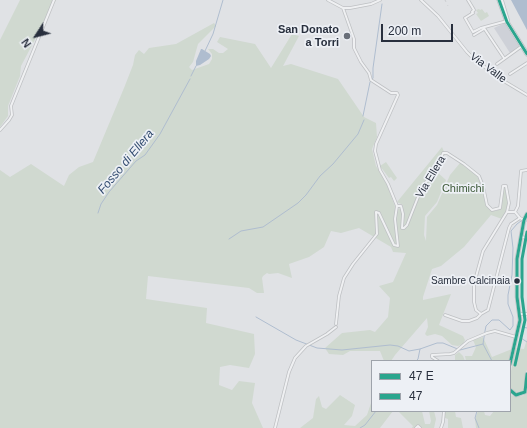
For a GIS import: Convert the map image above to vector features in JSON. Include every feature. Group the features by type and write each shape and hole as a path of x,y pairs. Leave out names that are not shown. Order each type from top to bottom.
{"main road":[{"path":"500,0 507,21 527,54"}],"street":[{"path":"0,130 12,115 11,106 54,0"},
{"path":"328,0 343,8 353,8 380,0"},
{"name":"Via Valle","path":"421,0 438,16 473,58 502,80 527,95"},
{"path":"468,0 474,10 472,12 473,13 465,18 472,31 474,32 507,21"},
{"name":"Via Ellera","path":"343,8 354,39 354,48 372,80 391,93 398,94 376,144 375,151 380,170 388,184 397,206 401,206 403,214 402,228 407,225 420,192 426,182 435,174 442,154 444,153 447,153 464,164 479,176 488,205 492,210 500,208 503,186 506,186 509,203 507,212"},
{"path":"474,35 484,28"},
{"path":"484,28 504,58"},
{"path":"496,64 522,46"},
{"path":"510,74 527,63"},
{"path":"515,212 518,206 521,171 527,170"},
{"path":"275,428 289,369 295,358 306,346 327,334 336,325 339,296 344,278 353,264 377,234 376,212 379,212 394,245 398,246 395,219 397,206"},
{"path":"481,314 476,310 474,302 474,284 483,251 507,212 515,212"},
{"path":"515,212 524,220"},
{"path":"511,360 520,324 517,297 517,259 524,220 527,214"},
{"path":"445,315 462,321 469,321 477,318 488,310 509,228 511,224 520,218"},
{"path":"521,237 527,238"},
{"path":"520,314 527,314"},
{"path":"436,360 432,357 432,355 450,354 468,341 487,333 495,331 516,337"},
{"path":"511,391 516,395 524,392 527,384 527,374"},
{"path":"441,428 444,412"},
{"path":"416,428 418,426 420,428"}],"shaded area":[{"path":"505,23 520,45 510,53 494,28"}],"green space":[{"path":"20,0 56,0 21,66 20,76 8,106 8,116 0,127 0,40"},
{"path":"482,9 485,13 487,12 489,16 481,21 476,14 478,13 476,10"},
{"name":"Chimichi","path":"214,23 216,26 198,44 193,62 189,67 192,70 209,64 212,59 212,54 208,49 213,49 219,53 223,53 228,49 217,42 220,37 255,44 271,68 292,34 299,36 283,66 291,64 338,79 364,117 376,123 377,137 372,149 376,166 386,182 397,210 403,205 397,202 442,147 445,154 437,172 446,180 437,202 425,216 424,235 426,241 427,217 437,205 450,175 460,163 477,176 482,186 486,206 492,211 496,211 501,208 505,187 508,203 506,213 502,219 491,215 464,247 441,266 432,269 423,297 423,300 451,294 439,325 463,336 465,340 463,344 458,346 452,345 442,336 435,334 427,336 425,334 428,327 427,318 392,360 384,360 380,351 350,351 343,355 329,354 325,348 342,333 370,330 375,332 388,317 390,298 379,286 393,282 406,253 393,252 391,247 359,228 341,233 331,231 324,247 309,257 289,264 292,278 278,273 267,273 263,276 264,293 257,293 249,288 148,276 146,299 207,308 206,323 254,334 255,354 249,368 230,365 220,367 219,385 232,390 239,381 255,383 252,403 263,428 0,428 0,170 10,177 31,164 64,186 69,175 79,167 93,162 124,88 133,65 135,55 139,50 144,54 149,48 176,44"},
{"path":"386,162 397,178 394,181 391,177 389,178 380,166"},
{"path":"483,337 492,357 512,349 509,360 466,360 465,356 472,356 476,347 473,340"},
{"path":"527,339 527,370 525,373 526,382 524,391 516,393 511,388 511,371 515,348 524,349"},
{"path":"459,352 465,360 455,360 455,355"},
{"path":"527,390 527,428 476,428 475,419 478,412 484,412 485,415 490,416 493,412 511,412 511,395 518,397 523,396"},
{"path":"340,395 355,405 352,416 344,425 355,426 367,415 371,403 371,412 392,412 380,428 300,428 313,418 316,399 319,396 322,407 326,409"},
{"path":"399,412 422,412 425,424 430,424 429,412 434,412 436,419 434,428 412,428 413,426"},
{"path":"445,412 455,412 456,417 461,418 463,428 448,428 448,419 445,418"}],"water":[{"path":"511,0 527,0 527,30"},
{"path":"201,49 211,56 200,65 196,66 196,61"}],"waterway":[{"name":"Fosso di Ellera","path":"205,51 213,34 223,0"},
{"path":"363,116 370,82 373,78 373,68 382,4"},
{"name":"Fosso di Ellera","path":"191,76 196,66"},
{"name":"Fosso di Ellera","path":"98,213 101,204 109,192 136,161 145,155 160,134 190,79"},
{"path":"229,239 241,231 263,227 298,203 358,134 364,120"},
{"path":"491,360 483,344 486,326 492,320 499,320 510,330 513,326 513,317 508,304 508,295 512,275 513,248 511,231 521,221 527,221"},
{"path":"256,317 296,340 317,348 342,350 390,345 398,346 409,351 420,349"},
{"path":"523,327 527,328"},
{"path":"521,338 527,342"},
{"path":"417,360 420,349 437,343 443,343 460,350 483,344"},
{"path":"360,428 365,425 375,412"},
{"path":"477,412 475,418 479,428"}],"railway":[{"path":"445,0 448,6"}],"transit line":[{"path":"499,0 507,22 527,54"},
{"path":"511,360 520,320 517,297 517,259 524,220 527,214"},
{"name":"47","path":"515,365 525,320 522,297 522,259 527,232"},
{"path":"511,391 516,395 525,392 527,374"}],"place":[{"name":"San Donato a Torri","path":"347,36"},
{"name":"Sambre Calcinaia","path":"517,281"}]}
